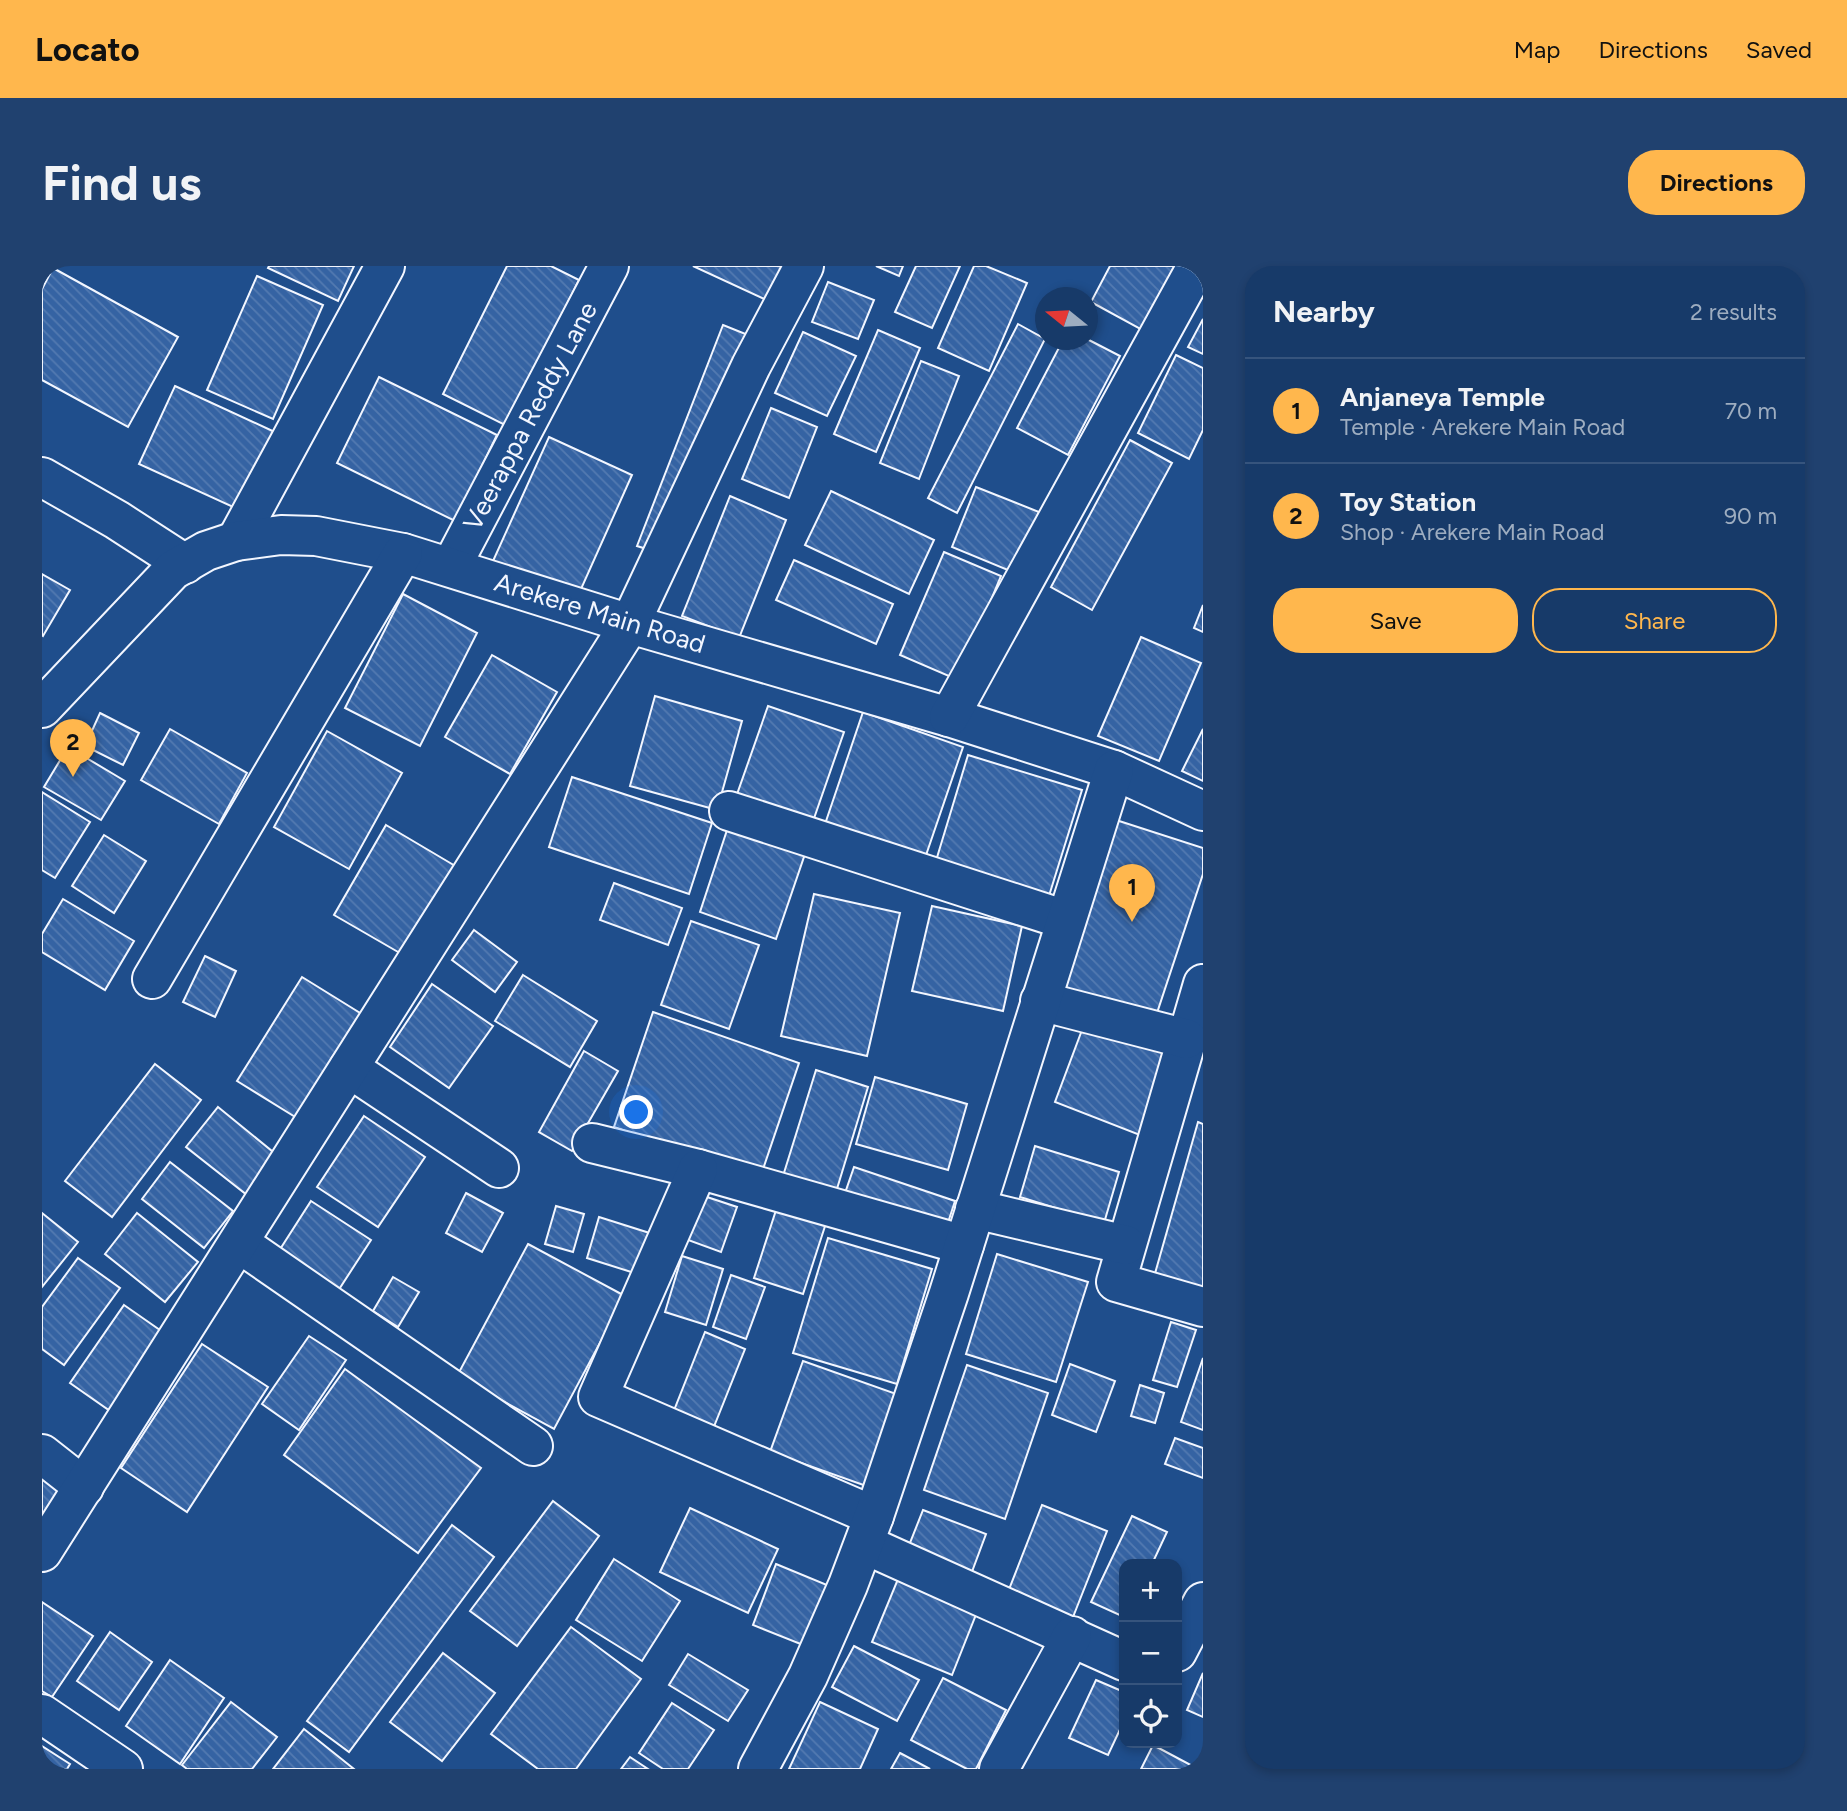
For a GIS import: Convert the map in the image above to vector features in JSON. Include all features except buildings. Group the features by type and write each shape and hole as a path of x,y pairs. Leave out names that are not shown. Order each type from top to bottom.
{"street":[{"path":"236,541 385,266"},
{"name":"Veerappa Reddy Lane","path":"452,567 609,266"},
{"path":"42,1552 631,624 751,366 804,266"},
{"path":"949,718 1196,266"},
{"path":"42,477 117,520 185,564"},
{"name":"Arekere Main Road","path":"42,708 173,570 206,551 236,541 281,535 316,536 403,553 452,567 631,624 949,718 1114,770 1203,811"},
{"path":"152,979 403,553"},
{"path":"758,1769 808,1676 869,1530 970,1227 1114,770"},
{"path":"729,811 1066,920"},
{"path":"1203,984 1187,1039 1189,1080 1126,1245 1115,1282 1203,1307"},
{"path":"1040,1001 1187,1039"},
{"path":"349,1068 499,1168"},
{"path":"592,1143 698,1169 970,1227 1126,1245"},
{"path":"698,1169 597,1397 869,1530 1119,1659"},
{"path":"239,1243 533,1446"},
{"path":"42,1454 84,1487"},
{"path":"1182,1642 1203,1602"},
{"path":"999,1769 1072,1636"},
{"path":"42,1714 123,1769"}],"place":[{"name":"Toy Station","path":"73,777"},
{"name":"Anjaneya Temple","path":"1132,922"}]}
